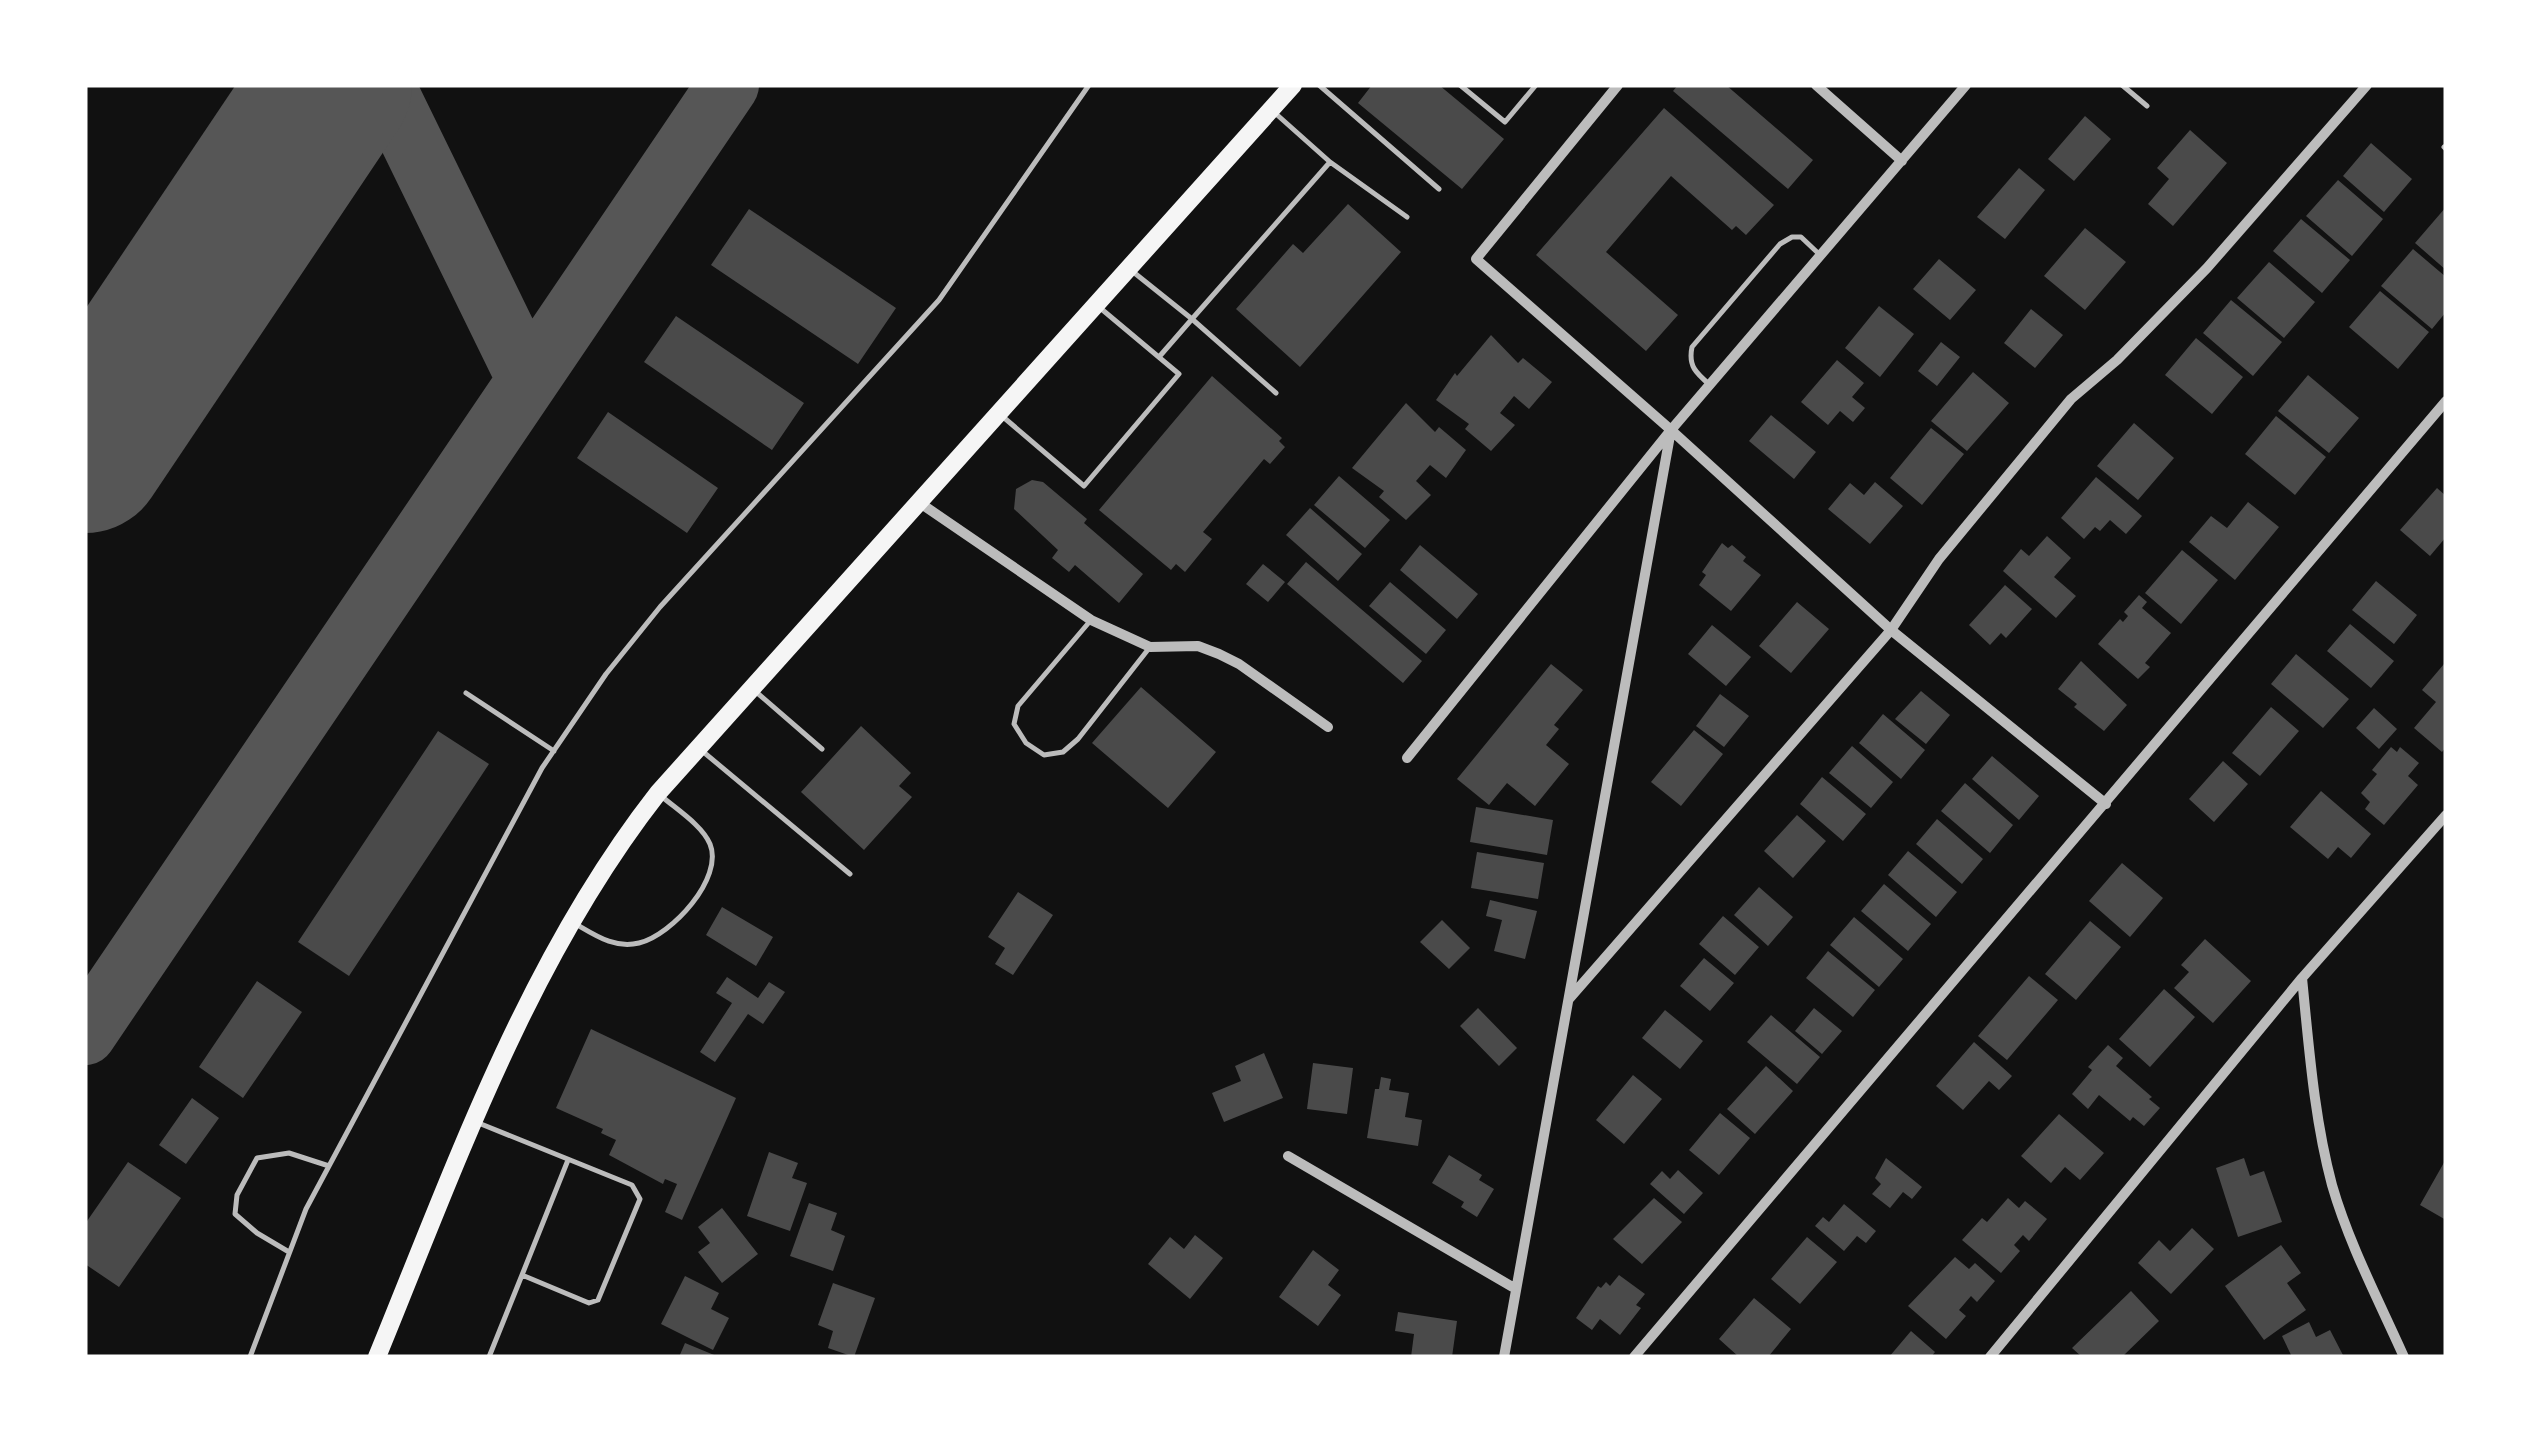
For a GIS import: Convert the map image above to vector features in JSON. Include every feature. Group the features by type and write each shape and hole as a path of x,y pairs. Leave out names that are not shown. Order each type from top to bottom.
{"main road":[{"path":"377,1357 473,1121 572,922 625,835 698,748 1272,112 1292,85"}],"street":[{"path":"1618,85 1476,259 1891,630 2106,804"},
{"path":"1816,85 1902,161"},
{"path":"1408,758 1671,430 1966,85"},
{"path":"1569,999 1891,630 1939,559 2071,399 2167,310 2367,85"},
{"path":"1634,1357 2446,401"},
{"path":"1504,1357 1671,430"},
{"path":"920,503 1090,620 1150,647 1198,646 1219,654 1240,664 1328,727"},
{"path":"1997,1355 2302,978 2446,815"},
{"path":"2302,978 2316,1108 2333,1187 2404,1357"},
{"path":"1288,1156 1516,1289"}],"lane":[{"path":"250,1357 306,1208 554,751 606,674 660,607 939,300 1089,85"},
{"path":"1319,85 1439,189"},
{"path":"1460,85 1505,122 1536,85"},
{"path":"2122,85 2147,106"},
{"path":"1272,112 1330,162 1407,217"},
{"path":"1159,357 1330,162"},
{"path":"1710,385 1689,360 1692,347 1780,244 1801,237 1821,256"},
{"path":"1130,270 1192,318 1276,393"},
{"path":"999,414 1084,486 1179,374 1098,305"},
{"path":"1090,620 1018,706 1014,724 1026,744 1044,755 1063,752 1078,740 1150,647"},
{"path":"752,688 822,749"},
{"path":"466,694 554,751"},
{"path":"698,748 850,874"},
{"path":"572,922 612,944 638,944 661,934 682,917 714,861 710,841 658,793"},
{"path":"473,1121 632,1185 639,1194 603,1295 589,1303 522,1276"},
{"path":"290,1252 257,1233 236,1214 236,1194 257,1158 289,1153 328,1166"},
{"path":"488,1357 568,1160"}],"building":[{"path":"1372,85 1439,85 1504,139 1462,189 1358,103"},
{"path":"1678,85 1726,85 1813,160 1788,189 1673,91"},
{"path":"1664,108 1774,205 1746,235 1736,226 1732,230 1671,176 1606,252 1678,315 1646,351 1536,255"},
{"path":"2085,116 2111,139 2074,181 2048,159"},
{"path":"2190,130 2227,163 2173,226 2148,204 2169,179 2157,168"},
{"path":"2371,143 2412,179 2384,212 2343,176"},
{"path":"2019,168 2045,190 2005,239 1977,217"},
{"path":"2338,180 2383,219 2352,256 2306,216"},
{"path":"1348,204 1401,252 1300,367 1236,309 1293,244 1303,253"},
{"path":"2446,207 2446,270 2415,243"},
{"path":"749,209 896,308 858,364 711,265"},
{"path":"2301,219 2350,260 2322,293 2273,251"},
{"path":"2085,228 2126,262 2085,310 2044,276"},
{"path":"2413,249 2446,277 2446,312 2432,329 2381,286"},
{"path":"1939,259 1976,290 1950,320 1913,289"},
{"path":"2269,262 2315,302 2284,338 2237,298"},
{"path":"2380,291 2429,332 2398,369 2349,327"},
{"path":"2231,300 2282,342 2253,376 2203,333"},
{"path":"1879,306 1914,334 1880,377 1845,348"},
{"path":"2031,309 2063,335 2035,368 2004,343"},
{"path":"676,316 804,403 772,450 644,362"},
{"path":"1491,335 1518,363 1523,358 1552,382 1529,409 1514,396 1500,413 1515,425 1491,451 1465,429 1469,424 1436,400"},
{"path":"2196,338 2243,377 2212,414 2165,375"},
{"path":"1941,342 1960,357 1937,386 1918,371"},
{"path":"1837,360 1864,383 1852,397 1865,408 1853,422 1840,411 1828,425 1801,402"},
{"path":"1973,372 2009,403 1967,451 1931,421"},
{"path":"2308,375 2359,418 2329,453 2278,411"},
{"path":"1212,376 1282,438 1279,441 1285,447 1270,464 1264,459 1203,532 1212,539 1185,572 1176,564 1171,570 1099,510"},
{"path":"1406,403 1435,432 1439,427 1466,450 1446,478 1430,465 1416,481 1431,495 1406,520 1379,497 1384,491 1352,468"},
{"path":"608,412 718,488 687,533 577,458"},
{"path":"1771,415 1816,452 1794,479 1749,441"},
{"path":"2276,416 2326,457 2295,495 2245,454"},
{"path":"2134,423 2174,458 2138,500 2097,466"},
{"path":"1931,428 1964,454 1922,505 1890,478"},
{"path":"1339,476 1390,520 1365,548 1314,505"},
{"path":"2096,477 2142,516 2126,534 2110,520 2100,531 2095,527 2084,539 2061,518"},
{"path":"1032,480 1043,482 1087,519 1084,523 1143,574 1119,603 1075,565 1069,572 1052,558 1058,550 1014,509 1016,489"},
{"path":"1875,482 1903,506 1870,544 1828,509 1850,483 1864,495"},
{"path":"2437,488 2446,496 2446,537 2430,556 2400,530"},
{"path":"2248,502 2279,527 2235,580 2189,542 2211,516 2227,528"},
{"path":"1310,508 1362,554 1338,581 1286,535"},
{"path":"2047,536 2071,558 2054,577 2076,596 2056,618 2003,571 2021,549 2029,556"},
{"path":"1722,543 1728,548 1732,545 1746,557 1743,561 1761,575 1731,611 1699,585 1706,575 1702,572"},
{"path":"1420,545 1478,594 1457,619 1400,570"},
{"path":"2182,550 2218,580 2181,624 2145,593"},
{"path":"1306,562 1422,661 1403,683 1287,584"},
{"path":"1263,564 1285,582 1268,602 1246,584"},
{"path":"2376,581 2417,615 2394,644 2352,610"},
{"path":"1390,582 1446,630 1426,654 1369,606"},
{"path":"2005,585 2032,609 2006,638 2001,633 1990,645 1969,625"},
{"path":"2139,595 2147,602 2142,608 2171,633 2145,663 2150,667 2138,679 2098,644 2120,619 2123,622 2128,616 2124,612"},
{"path":"1797,602 1829,629 1791,673 1759,646"},
{"path":"2350,624 2394,661 2371,688 2327,651"},
{"path":"1712,625 1751,657 1726,686 1688,654"},
{"path":"2296,654 2349,699 2323,728 2271,684"},
{"path":"2081,661 2127,705 2104,731 2058,689"},
{"path":"1551,664 1583,690 1554,725 1559,729 1546,745 1569,764 1535,806 1507,783 1489,805 1457,779"},
{"path":"2444,664 2446,747 2442,752 2414,728 2436,702 2422,690"},
{"path":"1141,687 1216,752 1168,808 1092,743"},
{"path":"1921,691 1950,715 1926,744 1895,719"},
{"path":"1720,694 1749,716 1724,747 1696,726"},
{"path":"2271,707 2299,731 2260,776 2232,753"},
{"path":"2374,708 2397,729 2379,749 2356,728"},
{"path":"1883,714 1925,750 1901,779 1859,743"},
{"path":"861,726 911,773 899,786 912,797 864,850 801,792"},
{"path":"1694,730 1723,754 1681,806 1651,782"},
{"path":"438,731 489,764 349,976 298,942"},
{"path":"1852,746 1893,782 1871,808 1829,773"},
{"path":"2391,747 2397,752 2400,747 2419,763 2408,776 2418,785 2384,825 2365,809 2370,802 2361,793 2377,774 2372,770"},
{"path":"1992,756 2039,796 2019,820 1972,779"},
{"path":"2223,761 2248,784 2214,822 2189,799"},
{"path":"1822,777 1866,814 1843,841 1800,804"},
{"path":"1965,783 2013,825 1990,853 1941,811"},
{"path":"2321,791 2371,834 2351,858 2338,847 2328,859 2290,827"},
{"path":"1476,807 1553,820 1547,855 1470,842"},
{"path":"1797,815 1826,841 1793,878 1764,851"},
{"path":"1937,819 1983,859 1962,884 1916,844"},
{"path":"1908,851 1957,892 1936,917 1888,875"},
{"path":"1477,852 1544,863 1538,899 1471,888"},
{"path":"2122,863 2163,898 2130,937 2089,901"},
{"path":"1884,884 1931,924 1908,951 1861,911"},
{"path":"1759,887 1793,917 1768,946 1734,915"},
{"path":"1018,892 1053,915 1013,975 995,964 1005,948 988,937"},
{"path":"1490,900 1537,911 1525,959 1494,951 1502,920 1486,916"},
{"path":"722,907 773,937 756,966 706,935"},
{"path":"1723,916 1759,947 1735,975 1699,944"},
{"path":"1854,917 1903,959 1879,987 1830,945"},
{"path":"1442,920 1470,948 1449,969 1420,942"},
{"path":"2090,921 2121,947 2076,1000 2045,974"},
{"path":"2205,939 2251,981 2213,1023 2174,988 2189,972 2181,965"},
{"path":"1828,951 1875,990 1853,1017 1806,978"},
{"path":"1704,958 1734,983 1710,1011 1680,986"},
{"path":"2029,976 2058,1000 2007,1060 1978,1036"},
{"path":"727,977 758,998 769,982 785,992 763,1024 748,1014 715,1062 700,1052 732,1003 716,993"},
{"path":"257,981 302,1012 243,1098 199,1067"},
{"path":"2164,989 2195,1017 2150,1067 2119,1039"},
{"path":"1478,1008 1517,1048 1499,1066 1460,1026"},
{"path":"1814,1008 1842,1031 1822,1054 1795,1031"},
{"path":"1665,1010 1703,1041 1680,1069 1642,1038"},
{"path":"1771,1015 1820,1057 1797,1084 1747,1042"},
{"path":"591,1029 736,1098 682,1220 665,1212 677,1184 665,1179 663,1184 609,1155 616,1140 601,1133 603,1129 556,1108"},
{"path":"1974,1042 2012,1076 1999,1090 1989,1081 1963,1110 1936,1086"},
{"path":"2108,1045 2123,1058 2116,1066 2160,1108 2144,1126 2133,1117 2130,1121 2099,1095 2088,1109 2072,1094 2092,1070 2088,1067"},
{"path":"1264,1053 1283,1098 1224,1122 1212,1093 1241,1081 1235,1066"},
{"path":"1313,1063 1353,1068 1347,1114 1307,1109"},
{"path":"1766,1066 1793,1091 1755,1134 1727,1109"},
{"path":"1633,1075 1662,1099 1624,1144 1596,1120"},
{"path":"1381,1077 1391,1079 1389,1090 1409,1093 1405,1117 1422,1120 1418,1146 1367,1138 1375,1089 1379,1089"},
{"path":"192,1098 219,1118 186,1164 159,1145"},
{"path":"1720,1113 1750,1138 1719,1175 1689,1150"},
{"path":"2059,1114 2104,1153 2080,1180 2065,1167 2051,1183 2021,1156"},
{"path":"769,1152 798,1163 792,1178 807,1183 790,1231 747,1216"},
{"path":"1449,1155 1482,1175 1479,1180 1494,1189 1477,1217 1461,1207 1464,1202 1432,1183"},
{"path":"1886,1158 1922,1187 1912,1199 1903,1192 1890,1208 1872,1194 1881,1184 1875,1178"},
{"path":"2244,1158 2250,1176 2264,1171 2282,1222 2238,1237 2216,1168"},
{"path":"2446,1159 2446,1220 2420,1205"},
{"path":"128,1162 181,1198 119,1287 85,1264 85,1224"},
{"path":"1678,1170 1703,1193 1684,1214 1650,1184 1662,1171 1670,1179"},
{"path":"1654,1198 1682,1222 1642,1264 1613,1239"},
{"path":"2008,1198 2019,1208 2025,1201 2047,1219 2029,1241 2023,1235 2014,1245 2020,1251 2001,1273 1962,1240 1982,1218 1987,1222"},
{"path":"809,1203 837,1213 831,1230 845,1236 833,1271 790,1256"},
{"path":"1844,1204 1876,1231 1866,1243 1857,1236 1844,1251 1815,1226 1823,1217 1829,1222"},
{"path":"722,1208 758,1254 722,1283 698,1252 710,1243 698,1227"},
{"path":"2192,1228 2214,1249 2171,1294 2138,1263 2159,1240 2170,1251"},
{"path":"1195,1235 1223,1258 1190,1299 1148,1264 1170,1237 1184,1249"},
{"path":"1807,1237 1837,1262 1800,1304 1771,1279"},
{"path":"2281,1245 2301,1273 2287,1283 2306,1310 2264,1340 2225,1286"},
{"path":"1313,1250 1339,1270 1328,1285 1341,1295 1318,1326 1279,1297"},
{"path":"1955,1257 1969,1269 1975,1263 1995,1281 1977,1302 1971,1296 1959,1310 1966,1316 1946,1339 1908,1306"},
{"path":"1619,1275 1645,1294 1636,1305 1641,1308 1620,1335 1600,1319 1592,1330 1576,1318 1598,1286 1601,1288 1606,1282 1610,1286"},
{"path":"685,1276 719,1293 711,1309 729,1318 713,1350 661,1324"},
{"path":"833,1283 875,1298 854,1357 828,1348 833,1331 818,1325"},
{"path":"2131,1291 2159,1321 2122,1357 2082,1357 2072,1348"},
{"path":"1754,1298 1791,1329 1768,1357 1739,1357 1719,1339"},
{"path":"1398,1312 1457,1321 1452,1357 1411,1357 1414,1334 1395,1331"},
{"path":"2309,1322 2316,1337 2330,1330 2344,1357 2292,1357 2282,1336"},
{"path":"1911,1331 1935,1352 1931,1357 1889,1357"},
{"path":"685,1343 719,1357 679,1357"}],"taxiway":[{"path":"384,85 528,380"},
{"path":"85,1034 728,85"},
{"path":"85,471 120,401"}],"runway":[{"path":"85,453 332,85"}]}
